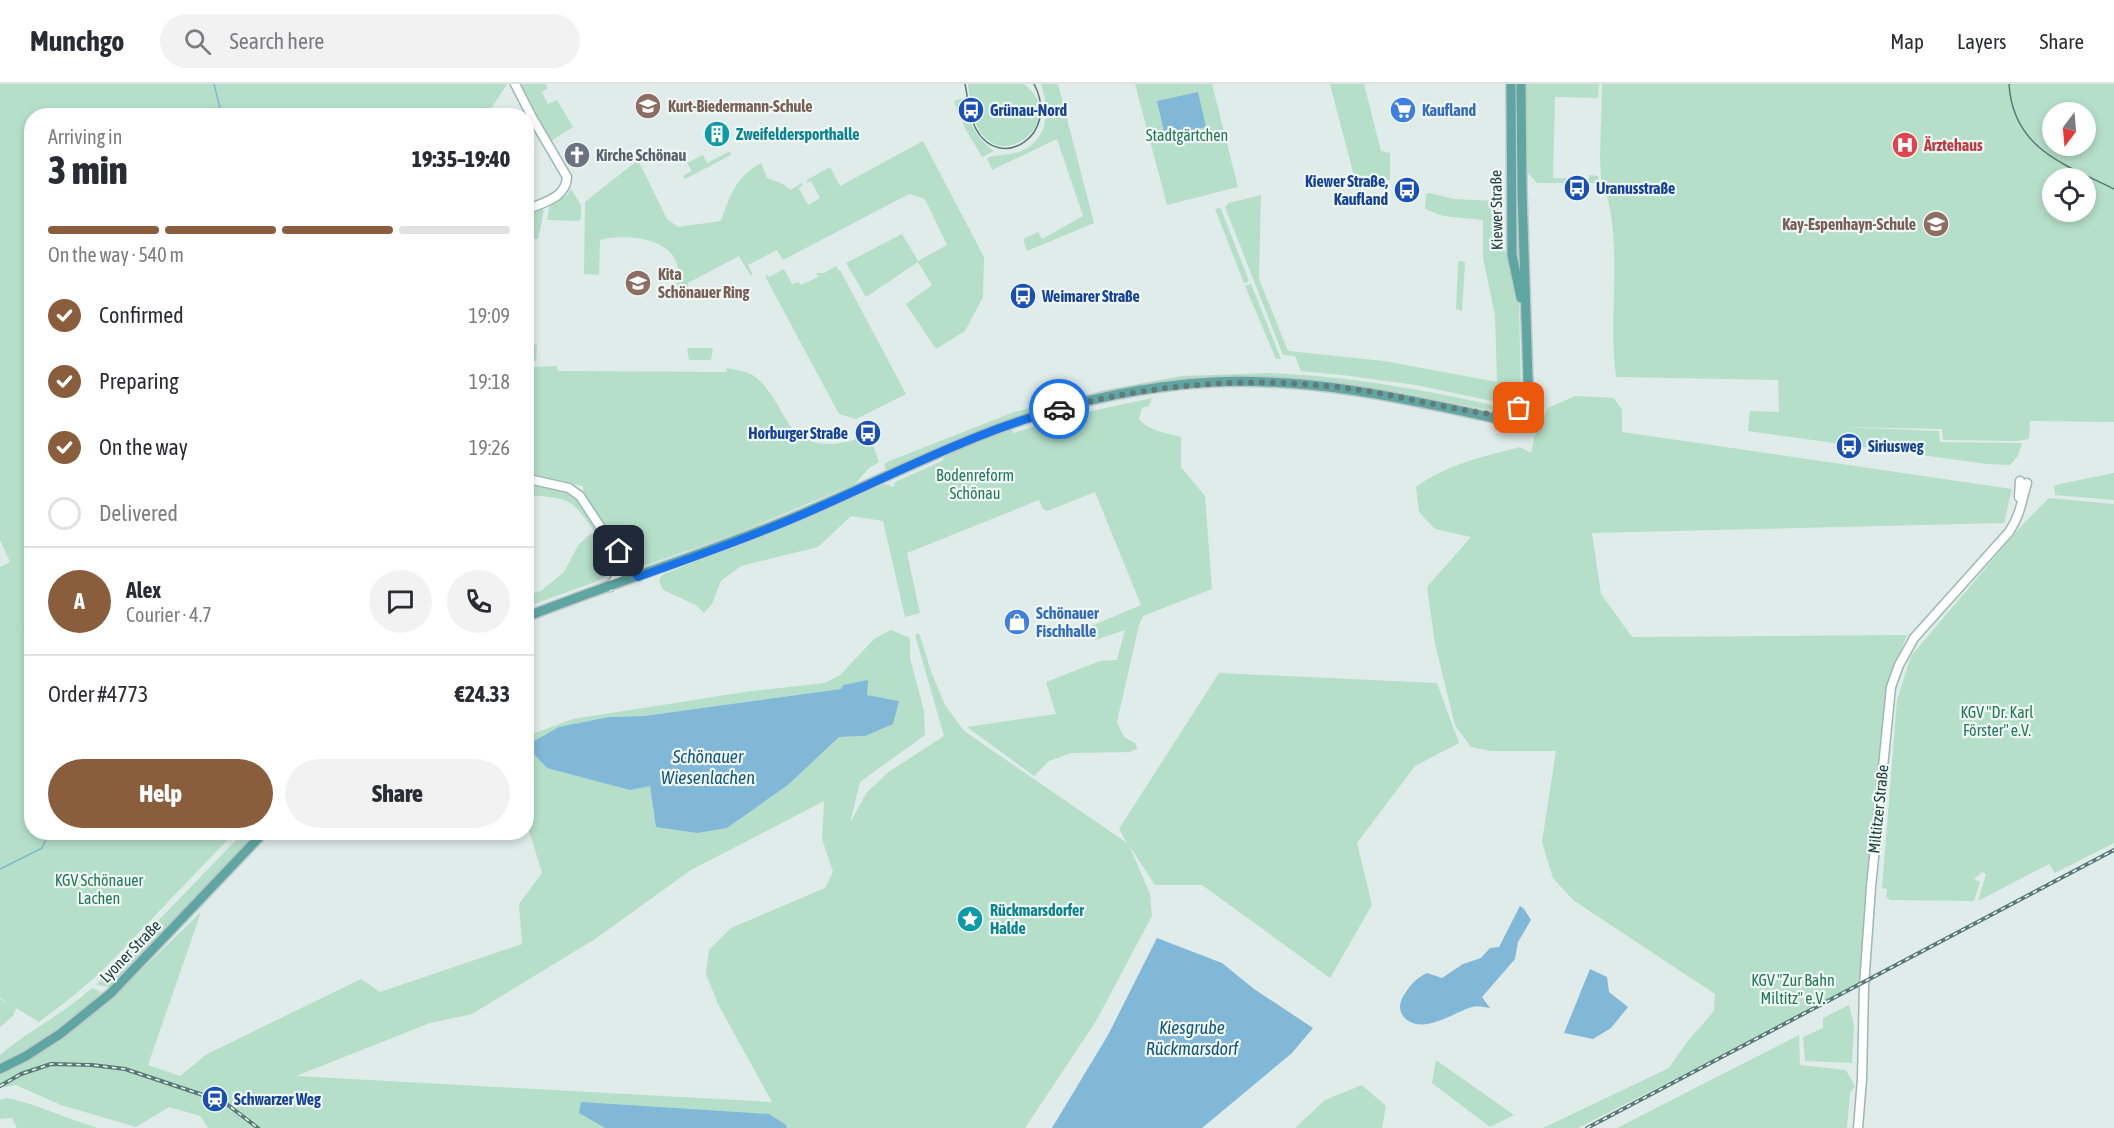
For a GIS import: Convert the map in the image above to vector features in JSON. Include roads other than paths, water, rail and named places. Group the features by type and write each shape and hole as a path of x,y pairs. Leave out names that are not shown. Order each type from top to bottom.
{"main road":[{"name":"Kiewer Straße","path":"1511,84 1512,255 1526,333"},
{"name":"Kiewer Straße","path":"1521,84 1527,378"},
{"path":"1473,412 1505,415 1515,411 1523,399 1527,378"},
{"path":"534,614 721,548 1005,426 1111,397 1213,382 1280,382 1365,391 1517,423 1525,421 1529,410 1527,378"},
{"name":"Lyoner Straße","path":"0,1069 26,1056 60,1034 111,993 256,840"}],"street":[{"path":"515,84 527,108"},
{"path":"534,121 567,177 567,185 563,193 534,206"},
{"path":"534,480 569,488 580,496 638,577"},
{"name":"Miltitzer Straße","path":"1858,1128 1862,1079 1863,986 1891,687 1899,665 1914,638 2009,532 2024,482"},
{"path":"610,587 618,576 619,551"}],"water":[{"path":"1198,92 1206,127 1165,136 1157,101"},
{"name":"Schönauer Wiesenlachen","path":"868,680 867,695 899,701 893,724 865,736 839,737 788,785 727,828 698,833 656,827 650,786 630,790 547,768 534,754 534,741 559,727 609,717 644,716 841,689 843,685"},
{"path":"1520,906 1531,920 1518,942 1515,959 1482,997 1490,1008 1474,1006 1427,1024 1410,1022 1403,1016 1400,1011 1401,1002 1419,977 1427,973 1442,978 1463,964 1481,958 1490,948 1499,947"},
{"name":"Kiesgrube Rückmarsdorf","path":"1157,938 1222,963 1254,989 1313,1028 1292,1053 1202,1128 1052,1128 1108,1035"},
{"path":"1590,969 1607,977 1609,992 1628,1007 1611,1028 1593,1039 1564,1033"},
{"path":"581,1102 769,1114 787,1128 605,1128 579,1113"}],"waterway":[{"path":"214,84 220,108"},
{"path":"0,869 42,848 46,840"}],"tram line":[{"path":"965,84 970,113 976,129 986,142 999,148 1012,148 1024,142 1034,132 1040,119 1040,102 1034,84"},
{"path":"2009,84 2013,106 2020,124 2031,139 2044,152 2060,162 2114,189"}],"railway":[{"path":"1587,1128 2114,850"},
{"path":"0,1086 21,1074 51,1064 125,1069 224,1102 258,1128"}],"place":[{"name":"Kurt-Biedermann-Schule","path":"648,106"},
{"name":"Grünau-Nord","path":"971,110"},
{"name":"Kaufland","path":"1403,110"},
{"name":"Zweifeldersporthalle","path":"717,134"},
{"name":"Ärztehaus","path":"1905,145"},
{"name":"Kirche Schönau","path":"577,155"},
{"name":"Uranusstraße","path":"1577,188"},
{"name":"Kiewer Straße, Kaufland","path":"1407,190"},
{"name":"Kay-Espenhayn-Schule","path":"1936,224"},
{"name":"Kita Schönauer Ring","path":"638,283"},
{"name":"Weimarer Straße","path":"1023,296"},
{"name":"Horburger Straße","path":"868,433"},
{"name":"Siriusweg","path":"1849,446"},
{"name":"Schönauer Fischhalle","path":"1017,622"},
{"name":"Rückmarsdorfer Halde","path":"970,919"},
{"name":"Schwarzer Weg","path":"215,1099"}],"park label":[{"name":"Stadtgärtchen","path":"1187,135"},
{"name":"Bodenreform Schönau","path":"975,484"},
{"name":"KGV \"Dr. Karl Förster\" e.V.","path":"1997,721"},
{"name":"KGV Schönauer Lachen","path":"99,889"},
{"name":"KGV \"Zur Bahn Miltitz\" e.V.","path":"1793,989"}]}
